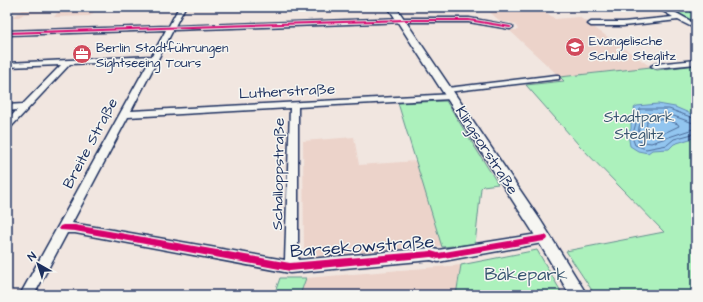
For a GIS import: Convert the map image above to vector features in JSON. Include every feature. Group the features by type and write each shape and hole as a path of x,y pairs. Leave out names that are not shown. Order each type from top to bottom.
{"street":[{"name":"Breite Straße","path":"27,295 182,7"},
{"name":"Klingsorstraße","path":"392,7 544,238 579,295"},
{"path":"659,7 696,27"},
{"path":"591,24 622,24 680,18"},
{"path":"7,33 401,20 469,20 510,27"},
{"path":"7,65 155,58"},
{"path":"7,126 68,62"},
{"path":"654,66 696,62"},
{"name":"Lutherstraße","path":"125,114 294,105 449,93 556,77"},
{"name":"Schalloppstraße","path":"290,267 292,254 294,105"},
{"path":"7,108 25,107"},
{"name":"Barsekowstraße","path":"63,228 76,228 290,267 425,255 438,256 544,238"}],"shaded area":[{"path":"27,7 99,7 90,16 54,17 58,12 24,14 19,17 12,17"},
{"name":"Evangelische Schule Steglitz","path":"484,7 539,7 555,19 579,17 651,67 560,77 509,30 518,30 516,25 509,22 501,22"},
{"path":"354,137 359,165 416,161 442,246 304,257 303,141"},
{"path":"461,265 456,295 300,295 306,278"}],"green space":[{"path":"662,7 696,7 696,25"},
{"name":"Stadtpark Steglitz","path":"696,65 696,294 595,295 566,251 664,232 578,144 526,85 564,81 560,77 651,67 657,70"},
{"path":"446,101 498,184 483,186 481,188 475,244 442,247 398,103"},
{"name":"Bäkepark","path":"537,250 563,295 456,295 461,265"},
{"path":"280,278 306,278 300,295 274,295"}],"water":[{"path":"658,104 675,107 696,116 696,137 674,144 669,149 652,150 648,153 638,151 630,146 628,134 631,129 631,119 635,110 634,108 637,106"}],"cycle path":[{"path":"7,33 406,20 469,20 510,27"},
{"path":"63,228 75,228 290,267 431,254 438,256 544,238"}],"place":[{"name":"Evangelische Schule Steglitz","path":"575,47"},
{"name":"Berlin Stadtführungen Sightseeing Tours","path":"82,54"}]}
